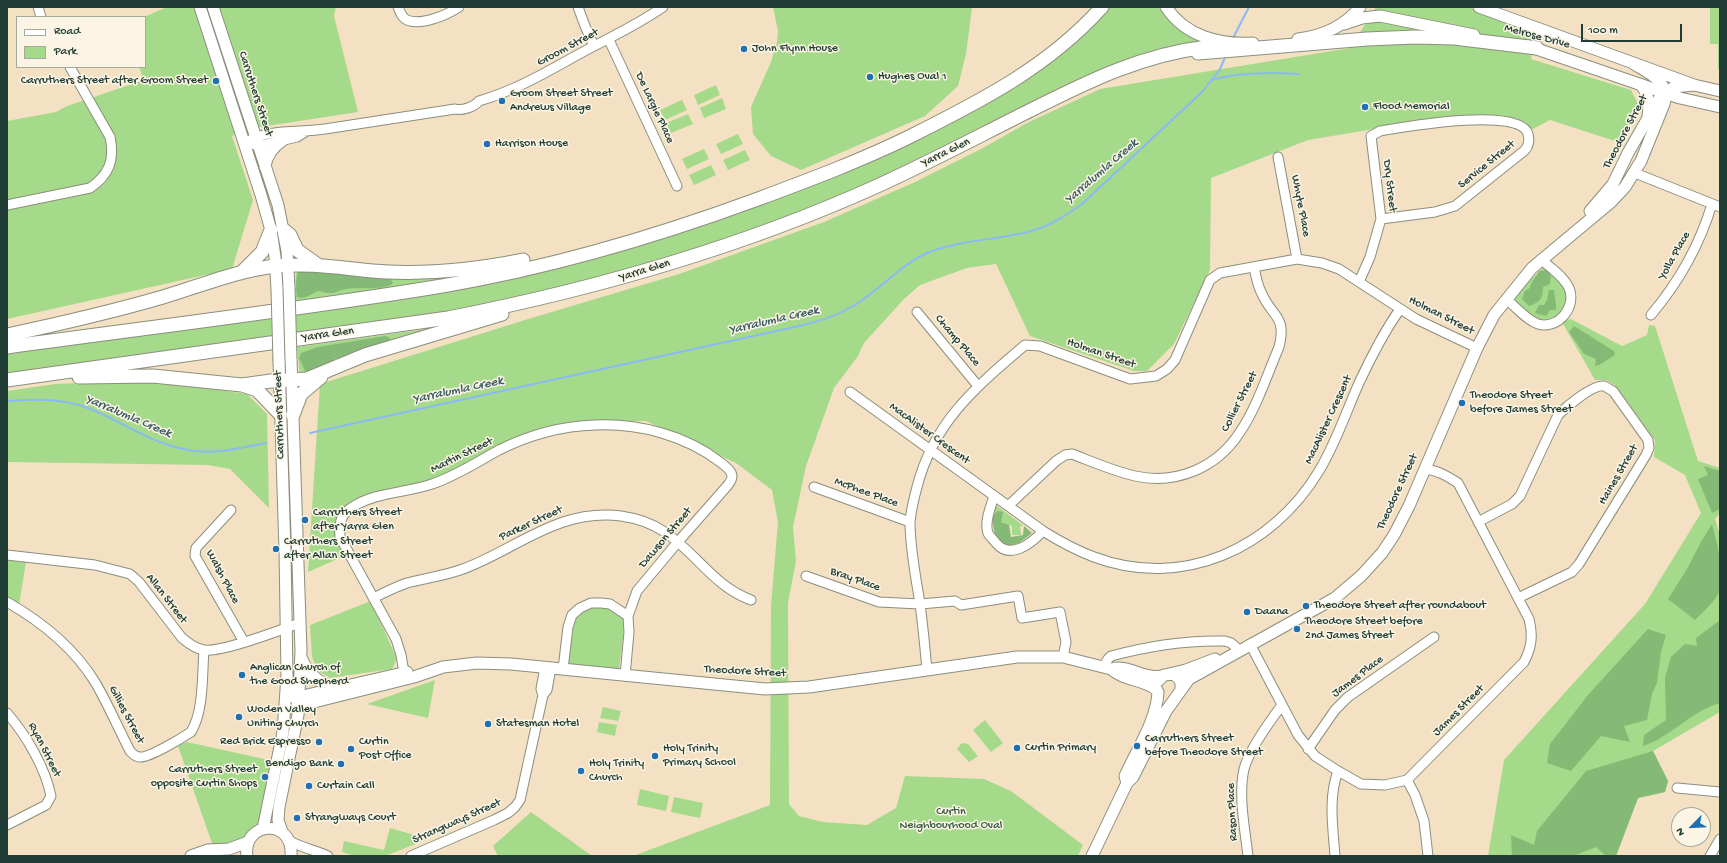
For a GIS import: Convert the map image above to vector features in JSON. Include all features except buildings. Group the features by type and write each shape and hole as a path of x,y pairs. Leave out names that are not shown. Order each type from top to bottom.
{"highway":[{"path":"7,347 443,286 573,257 663,232 810,180 899,141 1006,86 1057,51 1102,7"},
{"name":"Yarra Glen","path":"13,379 448,318 574,291 641,273 701,254 820,210 906,173 1096,78 1129,64 1166,54 1208,46 1415,38 1454,38 1537,48"},
{"path":"7,335 131,306 241,274 282,265 419,273 450,271 511,262 572,250 632,235 810,180"},
{"path":"241,274 262,252 277,230 290,235 297,250 318,266"},
{"path":"13,379 152,376 242,385 307,379 365,355 480,322 574,291"},
{"path":"242,385 257,390 286,414 310,385 333,368"}],"main road":[{"name":"Carruthers Street","path":"200,7 245,143 277,230"},
{"name":"Carruthers Street","path":"213,7 278,205 277,230 282,265 289,288 291,359 285,381 286,676 283,732 263,829"},
{"path":"1166,7 1175,19 1185,28 1196,34 1208,46"},
{"path":"1251,45 1312,37 1329,32 1344,24 1360,7"},
{"name":"Melrose Drive","path":"1479,7 1694,85 1720,91"},
{"name":"Melrose Drive","path":"1344,24 1356,19 1380,16 1537,48 1640,84 1720,107"},
{"path":"1634,64 1660,80 1665,92 1675,86 1694,85"},
{"path":"1640,84 1648,96 1647,118"},
{"name":"Theodore Street","path":"1179,694 1190,678 1210,669 1250,644 1335,598 1360,576 1382,553 1394,535 1409,506 1476,348 1504,298 1519,278 1539,257 1585,219 1612,192 1623,165 1647,118 1653,111 1659,98 1665,92"},
{"name":"Theodore Street","path":"1635,173 1643,158 1664,104 1665,92"},
{"path":"265,167 266,160 269,155 283,140"},
{"path":"1623,165 1635,173"},
{"path":"1612,192 1623,174 1630,172 1635,173"},
{"name":"Theodore Street","path":"1585,219 1612,192"},
{"name":"Carruthers Street","path":"282,265 276,289 278,361 285,381"},
{"name":"Carruthers Street","path":"282,832 278,820 279,807 298,715 301,651 286,414"},
{"path":"301,651 301,658 309,672 320,682 334,688"},
{"name":"Theodore Street","path":"283,732 292,711 307,695 334,688 432,670 477,664 511,664 625,676 778,689 809,687 1017,658 1063,657 1108,668 1120,667 1150,677 1189,669 1236,652"},
{"name":"Theodore Street","path":"1108,668 1120,676 1147,684 1158,691"},
{"path":"1092,856 1127,783 1133,776 1166,711 1179,694 1181,683 1179,678 1174,674 1165,675 1157,682 1157,699 1152,717 1125,776 1127,783"},
{"path":"286,676 290,693 299,702"},
{"name":"Theodore Street","path":"299,702 310,703 405,676"},
{"path":"1158,691 1165,698 1179,694"},
{"path":"247,856 248,842 252,835 263,829 271,828 282,832 290,841 292,848 291,856"},
{"path":"191,856 208,850 229,849 248,842"}],"street":[{"path":"398,7 401,15 407,20 434,18 446,15 459,7"},
{"path":"578,7 584,26 594,46"},
{"name":"Groom Street","path":"245,143 295,131 305,132 455,109 459,110 475,105 534,79 594,46 610,40 663,7"},
{"name":"De Largie Place","path":"610,40 677,186"},
{"path":"7,205 90,188 99,182 112,160 110,137 71,68"},
{"name":"Service Street","path":"1371,136 1380,131 1438,121 1485,120 1518,124 1525,128 1529,135 1528,145 1524,152 1455,206 1435,212 1381,219"},
{"name":"Groom Street","path":"257,141 283,140 297,137 305,132"},
{"name":"Dry Street","path":"1359,282 1370,257 1381,219 1371,136"},
{"name":"Whyte Place","path":"1278,157 1297,259"},
{"path":"1635,173 1716,205"},
{"name":"Yolla Place","path":"1651,315 1668,294 1695,249 1716,205"},
{"path":"1504,298 1532,321 1540,324 1557,321 1566,314 1571,302 1569,287 1563,279 1539,257"},
{"name":"Holman Street","path":"928,670 920,604 913,564 910,522 921,472 930,450 950,416 978,386 1025,345 1032,344 1040,346 1130,379 1156,376 1167,369 1175,360 1210,280 1220,273 1297,259 1322,263 1339,269 1416,319 1476,348"},
{"name":"Collier Street","path":"1008,506 1056,461 1065,455 1072,454 1117,472 1155,479 1169,478 1194,472 1218,457 1228,448 1243,427 1280,347 1282,335 1281,325 1275,312 1262,295 1256,280 1254,267"},
{"name":"MacAlister Crescent","path":"850,392 1043,531 1072,548 1095,558 1121,565 1151,568 1181,567 1210,560 1238,549 1264,534 1286,514 1319,471 1334,442 1359,382 1381,338 1400,309"},
{"name":"Champ Place","path":"917,312 978,386"},
{"name":"Haines Street","path":"1478,522 1512,504 1520,496 1558,415 1567,406 1596,387 1605,386 1613,391 1648,440 1649,448 1646,455 1579,564 1572,572 1518,598"},
{"name":"Martin Street","path":"405,676 401,655 396,640 340,537 339,525 343,515 351,508 376,498 430,485 451,477 500,450 526,439 571,427 628,425 670,436 693,445 715,458 729,469 732,474 732,480"},
{"name":"James Street","path":"1407,780 1524,662 1529,652 1532,640 1532,630 1529,619 1458,483 1435,471 1424,469"},
{"name":"Dawson Street","path":"625,676 629,632 628,616 637,592 732,480"},
{"name":"McPhee Place","path":"814,487 910,522"},
{"path":"994,496 988,518 988,533 1001,549 1010,551 1020,549 1035,540 1043,531"},
{"name":"Walsh Place","path":"231,510 194,551 195,556 244,642"},
{"name":"Parker Street","path":"373,598 406,583 461,570 486,560 538,532 577,517 612,515 631,518 664,532 719,582 735,594 751,600"},
{"name":"Allan Street","path":"7,555 95,565 130,574 182,638 191,645 204,650"},
{"name":"Bray Place","path":"806,576 879,602 920,604 954,601 961,605 1018,596 1022,618 1060,612 1066,642 1063,657"},
{"name":"Gillies Street","path":"7,602 41,624 61,640 77,658 95,682 130,751 142,758 156,752 191,732 194,728 199,717 204,650"},
{"path":"563,669 568,627 572,615 580,608 591,604 610,604 628,616"},
{"path":"204,650 222,649 300,623"},
{"name":"James Place","path":"1308,749 1334,710 1348,697 1434,637"},
{"path":"1108,668 1105,662 1111,656 1172,644 1225,641 1231,643 1236,652"},
{"path":"1250,644 1298,735 1308,749 1320,760 1338,772 1361,784 1385,785 1407,780 1415,795 1424,821 1428,856"},
{"name":"Strangways Street","path":"411,856 508,813 520,800 543,695 547,690 548,668"},
{"name":"Rason Place","path":"1248,856 1242,783 1245,768 1256,744 1282,705"},
{"name":"Ryan Street","path":"7,713 26,739 48,784 51,796 46,805 7,825"},
{"path":"1336,856 1331,816 1333,786 1338,772"},
{"path":"1677,788 1720,792"},
{"path":"1710,856 1720,839"},
{"path":"290,841 298,846 328,856"}],"green space":[{"path":"167,7 336,7 334,16 358,112 260,127 232,136 253,200 232,269 7,319 7,121 56,112 67,106 144,80 139,68 146,68 146,16"},
{"name":"Hughes Oval 1","path":"773,7 972,7 966,54 958,86 925,116 801,170 771,156 753,134 751,107 771,62 777,42 778,31"},
{"path":"1108,7 1163,7 1196,38 1203,42 1182,47 890,177 686,255 523,296 433,314 7,373 7,352 618,251 970,110"},
{"name":"Curtin Neighbourhood Oval","path":"1376,7 1468,7 1537,32 1531,59 1631,90 1638,104 1621,143 1550,120 1531,130 1524,122 1516,118 1447,117 1308,140 1211,178 1210,270 1174,344 1147,371 1134,371 1030,336 996,264 967,268 920,285 904,299 864,343 858,356 834,388 806,466 793,527 796,561 788,603 789,804 799,816 823,822 867,825 896,808 905,776 984,779 1011,791 1083,845 1078,856 633,856 770,805 771,605 778,522 772,490 736,463 646,421 576,422 521,437 429,482 349,504 338,519 335,537 344,556 308,572 320,384 679,274 824,222 915,182 983,148 1027,123 1100,89 1350,48"},
{"path":"1710,7 1720,7 1720,69 1718,69 1718,44 1710,44"},
{"path":"716,85 720,95 698,105 694,95"},
{"path":"722,98 726,109 704,118 700,108"},
{"path":"682,100 687,110 665,120 660,110"},
{"path":"688,114 693,124 671,133 666,123"},
{"path":"738,134 743,144 721,154 716,144"},
{"path":"704,149 709,159 687,169 682,159"},
{"path":"745,150 750,160 728,170 723,160"},
{"path":"711,165 716,175 694,185 689,175"},
{"path":"1544,267 1560,281 1564,287 1567,299 1566,306 1559,316 1548,320 1542,320 1534,317 1514,300 1522,288"},
{"path":"1548,270 1551,277 1550,284 1543,287 1540,300 1529,306 1522,299 1525,291 1530,288 1531,283 1539,271"},
{"path":"296,271 473,274 409,285 295,301"},
{"path":"299,271 390,278 393,283 384,287 351,288 333,293 318,291 300,298 297,297 296,287"},
{"path":"1549,290 1554,290 1556,310 1550,310 1546,316 1535,313 1539,305 1544,305 1547,300"},
{"path":"1571,319 1622,346 1647,335 1649,325 1655,326 1698,461 1720,468 1720,513 1715,519 1720,535 1720,712 1653,751 1668,781 1665,792 1638,798 1616,856 1488,856 1504,760 1645,604 1701,513 1685,475 1654,457 1655,440 1615,385 1606,380 1595,380 1562,322"},
{"path":"1574,326 1614,351 1615,355 1595,366 1596,359 1584,354 1569,332"},
{"path":"434,328 300,376 297,347"},
{"path":"385,336 389,337 391,342 345,358 335,358 328,365 306,373 299,358 301,353 318,347"},
{"path":"151,380 247,394 267,414 269,508 230,469 208,465 7,462 7,391 55,384"},
{"path":"1704,466 1720,471 1720,509 1712,513 1698,479 1708,475"},
{"path":"997,506 1024,526 1020,526 1021,535 1012,535 1012,526 1001,522 997,511 992,517 993,508"},
{"path":"997,511 1003,512 1001,522 1009,525 1011,537 1023,535 1024,526 1032,533 1019,543 1006,547 995,537 992,517"},
{"path":"1712,524 1721,564 1720,589 1713,601 1695,620 1668,599 1687,569"},
{"path":"7,560 26,562 19,605 7,596"},
{"path":"371,601 397,659 392,669 330,678 318,671 312,657 310,625"},
{"path":"600,605 626,614 619,670 566,666 569,635 575,618 580,612 589,607"},
{"path":"1720,620 1720,703 1700,712 1663,737 1643,746 1644,735 1666,720 1665,677 1671,657 1685,644 1697,646 1696,638"},
{"path":"1648,629 1666,635 1661,652 1657,683 1652,694 1647,720 1624,726 1630,742 1601,736 1571,771 1547,763 1550,744 1588,695"},
{"path":"435,680 428,718 367,704"},
{"path":"603,707 621,711 618,721 600,718"},
{"path":"985,720 1003,743 991,752 973,730"},
{"path":"599,722 617,725 615,736 597,732"},
{"path":"187,742 273,761 259,826 245,841 213,846 178,746"},
{"path":"964,743 968,744 978,756 969,762 957,749"},
{"path":"1653,751 1668,781 1665,792 1638,798 1616,856 1606,856 1596,847 1573,856 1512,856 1511,835 1534,845 1537,831 1586,771"},
{"path":"640,789 669,796 666,811 637,805"},
{"path":"674,797 703,803 700,818 671,812"},
{"path":"531,812 592,856 498,856 493,846"},
{"path":"390,828 428,839 385,856 355,856 342,852 344,841 384,850"}],"waterway":[{"name":"Yarralumla Creek","path":"1233,38 1249,7"},
{"name":"Yarralumla Creek","path":"310,433 799,326 833,316 847,310 863,300 908,264 927,253 952,245 1028,232 1056,221 1069,213 1082,204 1202,92 1220,69 1226,55"},
{"path":"1211,80 1233,75 1255,73 1299,74"},
{"name":"Yarralumla Creek","path":"7,401 48,400 68,402 101,413 149,438 174,447 188,450 208,452 237,449 266,443"}],"place":[{"name":"John Flynn House","path":"744,49"},
{"name":"Hughes Oval 1","path":"870,77"},
{"name":"Carruthers Street after Groom Street","path":"216,81"},
{"name":"Groom Street Street Andrews Village","path":"502,101"},
{"name":"Flood Memorial","path":"1365,107"},
{"name":"Harrison House","path":"487,144"},
{"name":"Theodore Street before James Street","path":"1462,403"},
{"name":"Carruthers Street after Yarra Glen","path":"305,520"},
{"name":"Carruthers Street after Allan Street","path":"276,549"},
{"name":"Theodore Street after roundabout","path":"1306,606"},
{"name":"Daana","path":"1247,612"},
{"name":"Theodore Street before 2nd James Street","path":"1297,629"},
{"name":"Anglican Church of the Good Shepherd","path":"242,675"},
{"name":"Woden Valley Uniting Church","path":"239,717"},
{"name":"Statesman Hotel","path":"488,724"},
{"name":"Red Brick Espresso","path":"319,742"},
{"name":"Carruthers Street before Theodore Street","path":"1137,746"},
{"name":"Curtin Primary","path":"1017,748"},
{"name":"Curtin Post Office","path":"351,749"},
{"name":"Holy Trinity Primary School","path":"655,756"},
{"name":"Bendigo Bank","path":"341,764"},
{"name":"Holy Trinity Church","path":"581,771"},
{"name":"Carruthers Street opposite Curtin Shops","path":"265,777"},
{"name":"Curtain Call","path":"309,786"},
{"name":"Strangways Court","path":"297,818"}]}
